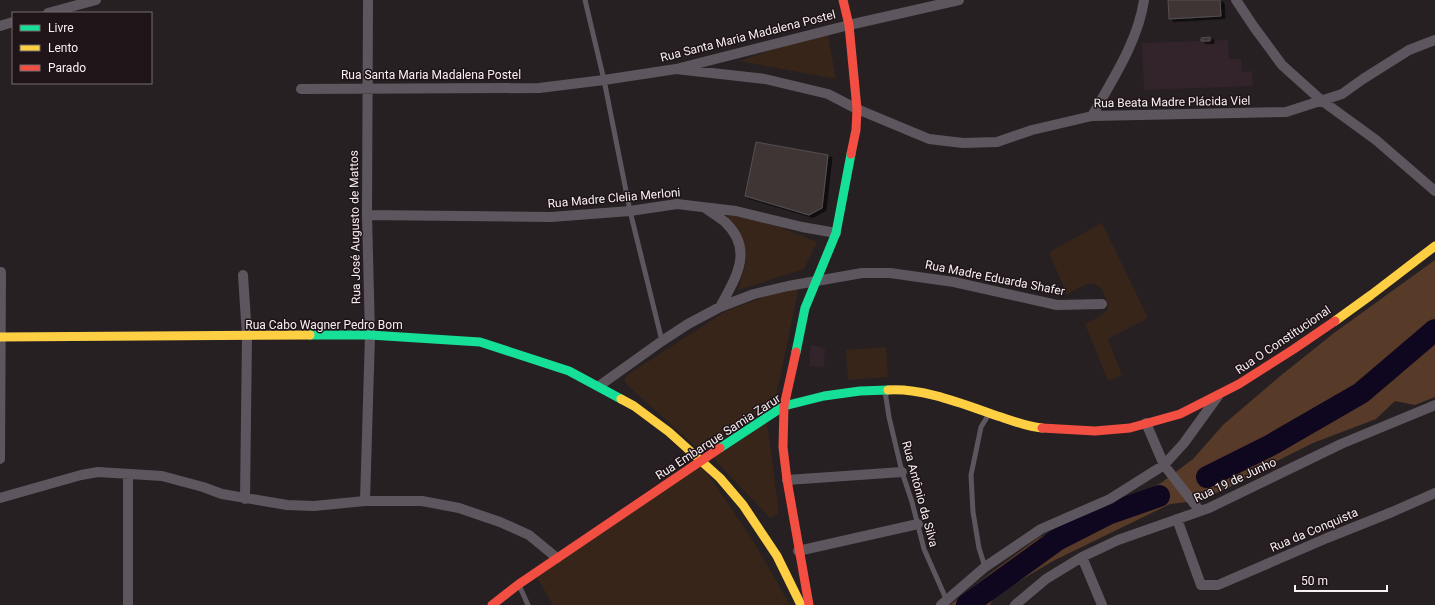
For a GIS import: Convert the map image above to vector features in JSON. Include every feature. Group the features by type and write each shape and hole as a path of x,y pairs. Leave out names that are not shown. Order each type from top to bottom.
{"street":[{"path":"52,12 96,0"},
{"name":"Rua José Augusto de Mattos","path":"365,501 370,335 367,216 368,0"},
{"path":"803,604 798,550 783,447 784,406 805,308 836,233 856,130 857,109 849,25 843,0"},
{"name":"Rua Santa Maria Madalena Postel","path":"301,89 539,88 604,80 676,69 849,25 959,0"},
{"path":"1092,116 1127,51 1142,13 1144,0"},
{"path":"1236,0 1282,65 1321,100 1376,140 1435,191"},
{"path":"0,26 12,22"},
{"name":"Rua Beata Madre Plácida Viel","path":"676,69 765,79 796,85 828,94 857,109 930,139 963,143 997,142 1032,130 1092,116 1286,112 1342,94 1409,50 1435,40"},
{"name":"Rua Madre Clelia Merloni","path":"367,216 551,217 630,211 678,204 736,211 802,227 836,233"},
{"path":"704,207 726,223 737,236 742,255 738,273 720,307"},
{"name":"Rua O Constitucional","path":"1130,428 1180,414 1239,384 1294,349 1371,295 1435,246"},
{"path":"0,459 1,272"},
{"name":"Rua Madre Eduarda Shafer","path":"599,386 688,324 720,307 754,294 862,273 890,273 954,282 1057,305 1102,304"},
{"path":"243,275 248,336 245,498"},
{"name":"Rua Cabo Wagner Pedro Bom","path":"0,337 370,335 480,342 569,371 634,406 669,432 702,460 743,505 777,556 803,604"},
{"name":"Rua Embarque Samia Zarur","path":"492,605 557,558 784,406 824,396 860,391 899,389 923,393 953,401 1012,422 1039,428 1095,431 1130,428"},
{"path":"944,603 985,567 1041,529 1110,498 1164,465 1184,443 1219,394"},
{"name":"Rua 19 de Junho","path":"1015,605 1046,579 1082,557 1118,540 1200,511 1234,497 1341,444 1435,405"},
{"path":"1146,423 1164,465 1200,511"},
{"path":"0,498 81,475 98,472 162,476 203,487 222,494 287,505 314,506 365,501 422,501 459,508 500,522 529,535 557,558"},
{"path":"787,480 902,472"},
{"path":"128,474 128,605"},
{"name":"Rua da Conquista","path":"1177,519 1201,585 1218,585 1392,512 1435,492"},
{"path":"798,550 918,524"},
{"path":"1082,557 1102,605"}],"lane":[{"path":"585,0 604,80 630,211 662,341"},
{"name":"Rua Antônio da Silva","path":"885,390 889,417 902,472 918,524 924,550 944,603"},
{"path":"985,567 979,548 973,512 972,474 981,427 989,413"},
{"path":"519,584 528,605"}],"shaded area":[{"path":"827,30 836,79 740,61"},
{"path":"1228,40 1229,59 1241,59 1242,72 1252,71 1253,86 1144,90 1142,43"},
{"path":"724,213 780,227 817,242 804,269 738,290 746,262 745,249"},
{"path":"1102,223 1148,318 1108,339 1122,375 1108,381 1085,324 1099,317 1107,310 1106,298 1103,292 1095,284 1086,284 1067,295 1050,255 1051,251"},
{"path":"1435,260 1435,397 1415,405 1395,401 1376,419 1313,443 1228,488 1197,501 1170,504 1053,561 994,596 990,605 950,605 1038,538 1161,483 1193,459 1224,424 1279,377 1334,333"},
{"path":"796,285 798,291 776,397 769,406 706,451 701,451 696,447 626,384 624,380 627,375 726,311"},
{"path":"811,345 825,348 824,367 809,366"},
{"path":"886,347 888,377 848,380 846,350"},
{"path":"767,422 779,514 770,518 713,458"},
{"path":"701,464 752,539 790,605 553,605 536,576"}],"building":[{"path":"1168,0 1220,0 1221,16 1169,19"},
{"path":"1210,37 1210,41 1201,41 1201,38"},
{"path":"756,142 828,155 822,208 809,215 745,196"}],"waterway":[{"path":"1207,477 1271,445 1361,393 1435,330"},
{"path":"967,605 1057,540 1108,514 1159,496"}],"traffic: fast":[{"path":"796,352 805,308 836,233 851,154"},
{"path":"310,335 370,335 480,342 569,371 621,399"},
{"path":"720,448 784,406 824,396 860,391 888,390"}],"traffic: slow":[{"path":"1335,321 1435,246"},
{"path":"0,337 310,335"},
{"path":"888,390 902,390 931,394 1021,424 1042,428"},
{"path":"621,399 634,406 669,432 720,478 743,505 777,556 801,605"}],"traffic: jam":[{"path":"843,0 849,25 857,109 856,130 851,154"},
{"path":"1042,428 1095,431 1130,428 1180,414 1239,384 1335,321"},
{"path":"796,352 784,406 783,447 787,480 809,605"},
{"path":"492,605 519,584 720,448"}]}
